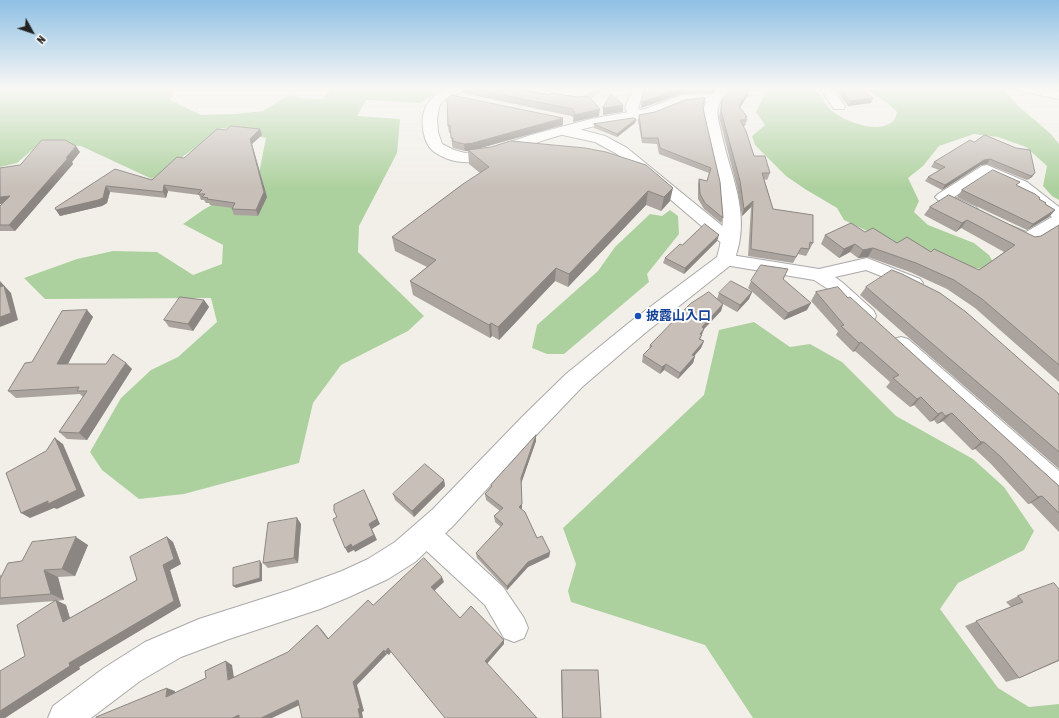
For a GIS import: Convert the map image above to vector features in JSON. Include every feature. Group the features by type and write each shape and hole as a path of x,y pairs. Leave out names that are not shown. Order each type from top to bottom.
{"street":[{"path":"430,122 434,142 438,147 445,152 458,157 473,157 536,138 562,123 585,122"},
{"path":"65,718 120,674 169,646 316,596 364,575 403,553 428,535 552,402 586,369 612,347 725,260 730,242 732,209 711,122"},
{"path":"562,123 578,133 600,139 622,152 730,242"},
{"path":"985,218 943,197 987,169 1022,185 1059,215"},
{"path":"999,225 1027,239 1059,220"},
{"path":"725,260 819,276 837,287 1059,486"},
{"path":"819,276 867,264 903,277 927,289"},
{"path":"428,535 494,596 514,628"}],"green space":[{"path":"0,122 400,122 397,153 359,226 358,252 424,316 408,331 341,365 313,403 299,463 184,494 139,499 102,470 90,452 121,398 151,370 178,357 217,322 211,298 45,299 24,278 77,259 113,251 157,252 193,275 222,264 223,245 183,224 203,210 258,178 266,138 222,128 152,179 81,146 40,143 17,163 0,167"},
{"path":"763,122 850,122 871,127 880,127 888,125 892,122 1036,122 1051,134 1059,144 1059,200 1052,196 1043,186 1047,166 1026,147 998,137 974,134 939,146 923,166 908,178 919,201 914,212 928,225 974,243 989,255 997,269 958,266 882,238 844,220 837,208 786,176 755,145 752,136 765,125"},
{"path":"670,210 678,216 679,234 647,274 649,282 564,354 547,354 532,348 537,325 598,271 615,247 650,214 662,216"},
{"path":"754,322 790,347 810,344 842,362 896,416 973,459 1004,487 1034,531 1024,550 958,583 940,609 998,688 1029,707 1059,704 1059,718 753,718 705,645 571,602 568,591 576,564 563,528 704,395 719,330"}],"building":[{"path":"448,122 550,122 473,143 476,143 464,144 452,141 453,138 451,138 450,125 448,126"},
{"path":"611,122 633,122 617,134 594,124"},
{"path":"640,122 706,122 720,182 723,218 705,203 700,194 699,179 707,181 711,168 660,148 658,138 642,138"},
{"path":"724,122 741,122 746,131 754,156 765,156 770,173 762,173 773,209 813,215 813,243 810,242 809,249 801,248 796,257 751,249 753,201 744,209 740,181"},
{"path":"231,126 260,129 250,139 264,192 256,210 232,209 235,203 207,199 208,198 202,197 205,194 198,194 202,190 164,185 163,192 106,186 103,198 56,210 55,208 115,169 152,180 177,157 184,158 217,129 226,130"},
{"path":"985,135 1016,148 1030,150 1035,173 1031,176 990,159 984,160 945,185 928,177 945,167 934,162 970,140 974,142"},
{"path":"42,140 65,140 76,146 66,158 69,157 9,225 0,225 0,206 10,196 0,197 0,168 20,165"},
{"path":"511,141 585,148 606,152 646,165 673,188 664,197 648,191 569,274 556,268 498,327 491,323 489,325 410,281 436,260 392,237 463,184 489,167 468,150 491,147"},
{"path":"993,170 1020,182 1016,185 1035,194 1040,198 1039,199 1046,203 1045,204 1055,210 1033,224 962,190"},
{"path":"949,195 1035,237 1041,236 1059,225 1059,365 982,299 954,280 916,263 873,248 863,250 855,244 844,249 825,235 851,223 865,232 873,228 897,243 907,237 931,252 934,249 979,270 1015,245 967,220 962,223 930,207"},
{"path":"705,224 719,235 685,268 665,258 680,244 682,245"},
{"path":"761,265 788,269 783,279 811,303 788,313 751,281"},
{"path":"892,270 940,293 966,312 1059,394 1059,452 866,287"},
{"path":"731,281 752,292 740,305 719,293"},
{"path":"4,286 11,313 0,317 0,287"},
{"path":"838,287 848,298 850,297 1059,486 1059,513 1042,496 1038,497 1001,457 984,442 981,442 952,413 945,416 942,412 938,414 921,397 917,399 893,378 899,375 861,342 859,343 841,326 844,325 816,292"},
{"path":"709,292 723,304 702,327 704,329 700,334 702,335 699,339 704,341 692,355 695,356 680,373 666,364 662,367 643,355 652,346 650,345 690,304"},
{"path":"180,297 204,300 188,324 164,320"},
{"path":"87,310 57,364 106,364 113,354 126,363 79,433 59,432 87,391 77,391 79,387 8,391 25,363 32,362 62,311"},
{"path":"536,435 521,478 522,504 519,507 525,512 537,538 542,536 550,552 528,562 507,586 476,553 503,524 494,516 503,508 485,494 492,486 491,485"},
{"path":"55,438 77,490 48,504 48,501 21,513 6,473 46,451"},
{"path":"425,464 444,480 412,511 393,494"},
{"path":"364,490 377,519 369,524 374,535 352,547 351,544 345,548 333,519 337,517 334,511 334,505"},
{"path":"297,518 294,558 263,563 268,523"},
{"path":"76,537 62,569 44,570 51,594 0,598 0,579 8,563 22,561 32,542"},
{"path":"167,537 174,559 163,565 174,601 69,663 70,666 0,711 0,671 25,656 17,625 56,600 63,622 137,580 130,557"},
{"path":"424,558 442,577 431,587 460,618 471,606 504,640 485,661 537,718 445,718 388,648 385,652 384,650 353,682 360,708 358,709 360,718 302,718 298,700 261,718 239,718 239,715 232,718 96,718 167,688 166,697 206,678 205,671 226,661 228,680 288,652 317,625 328,639 368,600 373,605"},
{"path":"260,561 260,578 233,586 233,568"},
{"path":"1054,583 1059,589 1059,660 1019,678 976,621 1023,602 1018,596"},
{"path":"562,670 598,670 601,718 563,718"}],"place":[{"name":"披露山入口","path":"638,316"}]}
